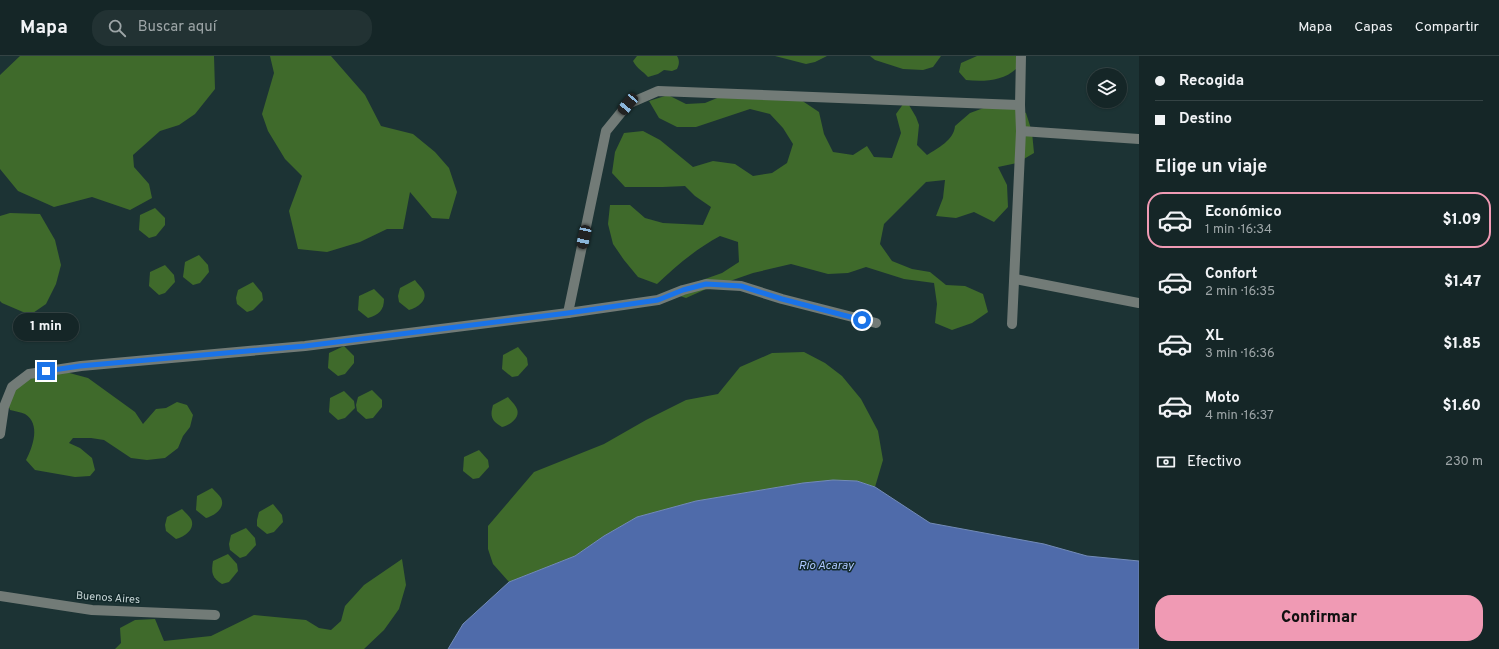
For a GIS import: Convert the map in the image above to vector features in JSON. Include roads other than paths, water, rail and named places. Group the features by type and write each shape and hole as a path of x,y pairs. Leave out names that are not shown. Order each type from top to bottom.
{"street":[{"path":"1012,324 1021,131 1021,56"},
{"path":"568,313 606,131 628,104 658,91 672,91 1020,105"},
{"path":"1021,131 1139,139"},
{"path":"1015,279 1139,303"},
{"path":"0,434 4,407 12,387 29,374 80,366 305,346 568,313 658,300 683,290 706,284 741,286 782,299 876,323"},
{"name":"Buenos Aires","path":"0,596 92,610 215,615"}],"water":[{"name":"Río Acaray","path":"833,480 857,481 875,487 930,523 1044,544 1087,556 1139,561 1139,649 448,649 463,624 509,582 575,556 604,536 637,517 696,501 803,483"}]}
